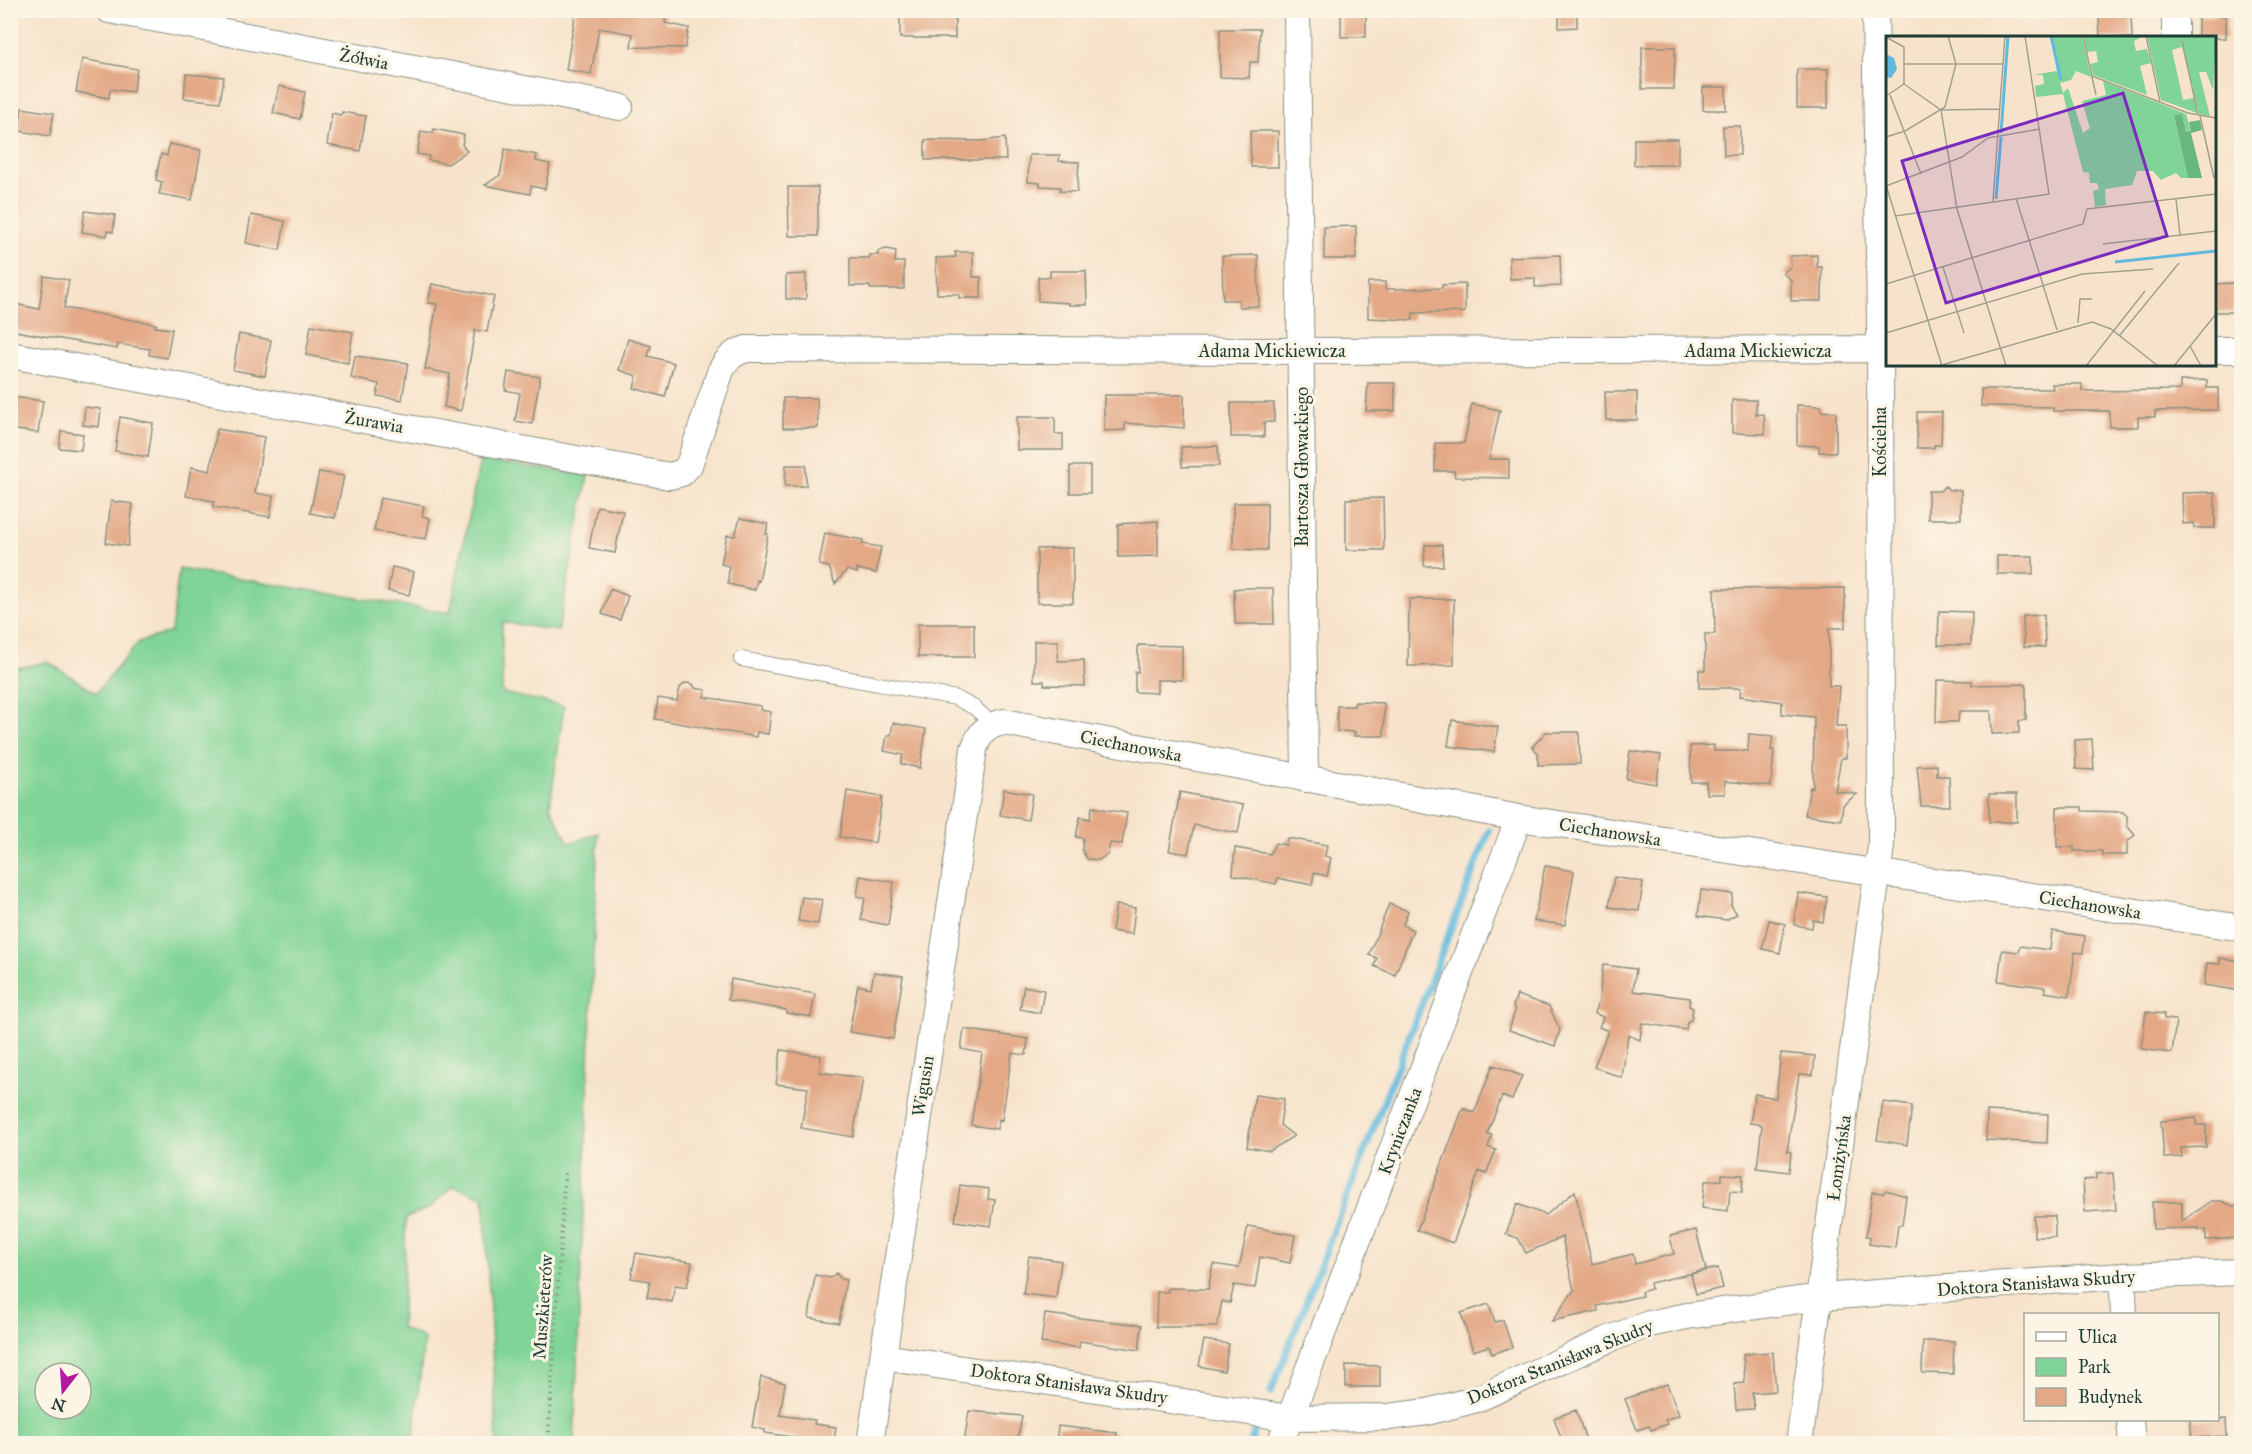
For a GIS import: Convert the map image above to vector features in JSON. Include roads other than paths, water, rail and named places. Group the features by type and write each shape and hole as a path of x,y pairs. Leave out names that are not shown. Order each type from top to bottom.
{"street":[{"name":"Żółwia","path":"109,10 620,107"},
{"name":"Bartosza Głowackiego","path":"1297,10 1305,779"},
{"name":"Kościelna","path":"1875,10 1884,349 1881,842 1878,873"},
{"path":"2175,10 2175,36"},
{"name":"Adama Mickiewicza","path":"704,422 726,360 736,352 747,349 1301,351 1884,349"},
{"path":"2216,350 2241,350"},
{"name":"Żurawia","path":"10,355 669,476 682,473 689,465 704,422"},
{"name":"Ciechanowska","path":"987,728 1004,722 1519,818 2241,928"},
{"name":"Wigusin","path":"870,1443 974,749 987,728"},
{"name":"Kryniczanka","path":"1280,1443 1519,818"},
{"name":"Łomżyńska","path":"1799,1443 1878,873"},
{"name":"Doktora Stanisława Skudry","path":"883,1357 1290,1418 1388,1417 1427,1412 1477,1399 1607,1340 1649,1324 1687,1316 1820,1297 2122,1276 2241,1272"},
{"path":"2122,1276 2124,1313"},
{"path":"2130,1421 2132,1443"}],"lane":[{"path":"741,659 956,698 975,708 987,728"}],"waterway":[{"path":"1271,1392 1489,831"},
{"path":"1250,1444 1255,1430"}]}
